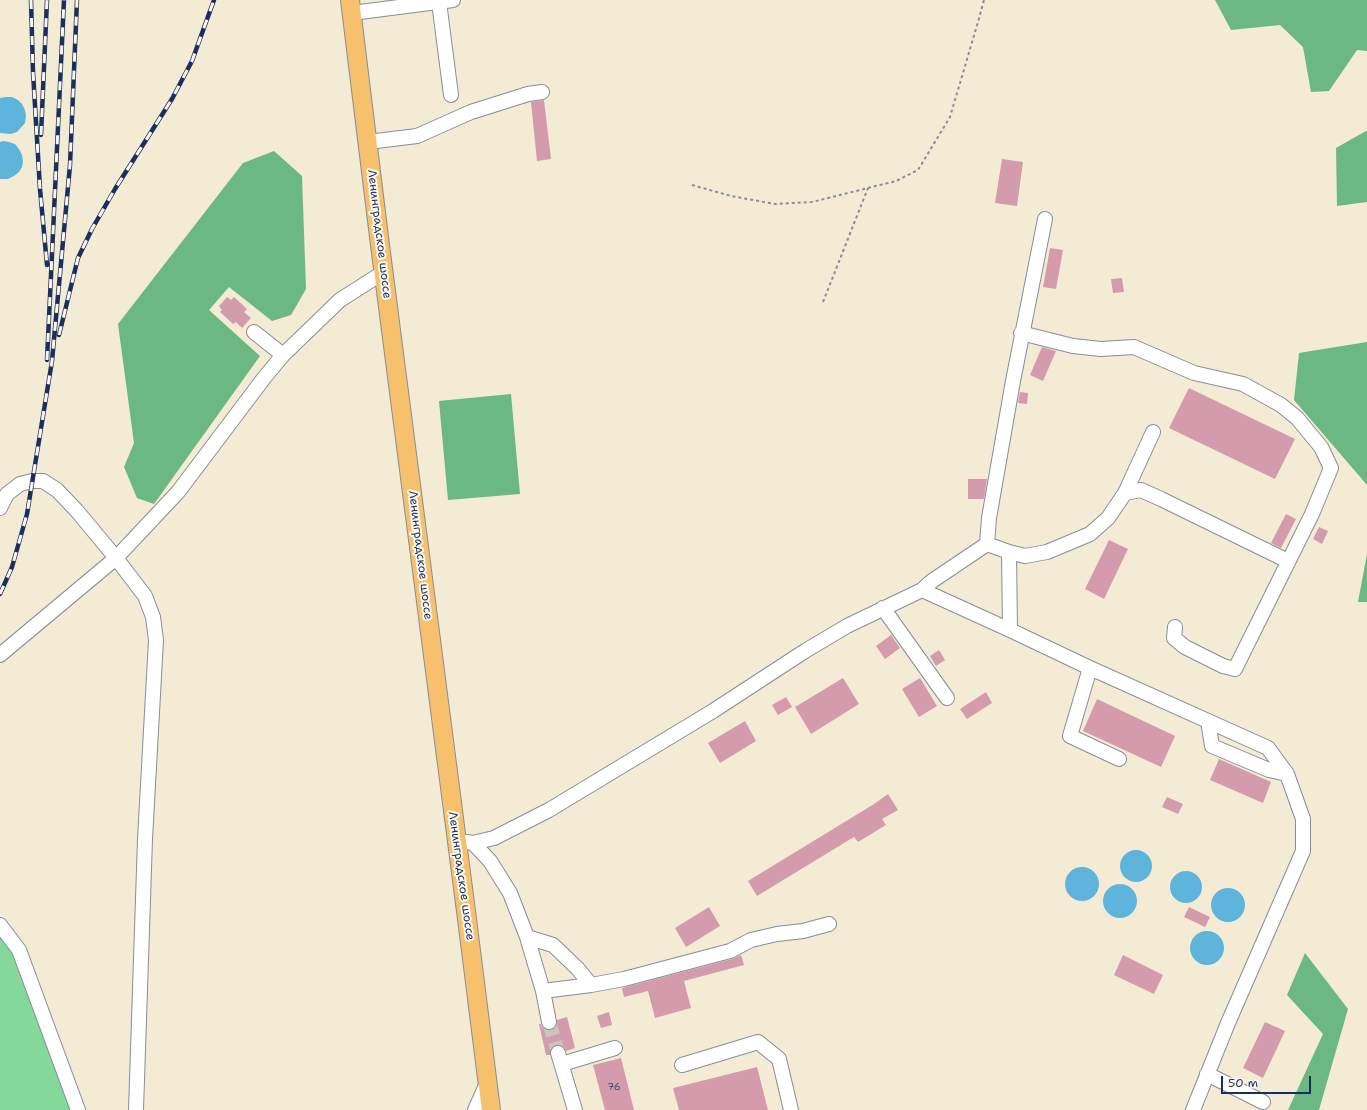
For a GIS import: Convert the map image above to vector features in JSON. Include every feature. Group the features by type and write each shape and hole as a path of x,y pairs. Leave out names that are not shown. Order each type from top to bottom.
{"main road":[{"name":"Ленинградское шоссе","path":"351,6 384,272 465,842 491,1110"}],"street":[{"path":"351,6 446,1 451,95"},
{"path":"368,142 417,136 471,112 528,94 542,92"},
{"path":"987,544 989,518 1022,333 1045,219"},
{"path":"0,655 116,558 178,492 283,355 340,300 384,272"},
{"path":"254,332 283,355"},
{"path":"1022,333 1073,346 1101,349 1134,347 1194,373 1243,384 1281,405 1297,418 1321,447 1331,468 1312,514 1235,669 1223,666 1184,647 1174,638 1175,627"},
{"path":"987,544 1025,556 1047,552 1090,534 1108,518 1125,493 1153,432"},
{"path":"0,508 7,494 20,484 32,481 42,481 57,490 77,511 145,596 153,617 156,640 145,839 136,1110"},
{"path":"1125,493 1141,490 1288,561"},
{"path":"465,842 494,838 549,810 713,711 805,651 847,626 922,590 932,581 987,544"},
{"path":"1009,552 1010,630"},
{"path":"922,590 1268,748 1287,774 1303,819 1303,851 1228,1023 1193,1110"},
{"path":"883,608 947,698"},
{"path":"1090,668 1070,736 1119,759"},
{"path":"1208,721 1212,746 1269,770 1287,774"},
{"path":"465,842 490,861 510,893 527,937 543,991 549,1022"},
{"path":"543,991 624,980 730,951 751,940 777,934 803,931 829,924"},
{"path":"0,925 19,950 78,1110"},
{"path":"527,937 553,945 578,969 591,985"},
{"path":"682,1065 758,1042 779,1059 791,1110"},
{"path":"575,1110 560,1058 615,1048"},
{"path":"1208,1074 1263,1102"},
{"path":"475,1110 488,1083"}],"path":[{"path":"692,185 731,196 775,204 812,202 896,181 918,170 950,117 984,0"},
{"path":"823,302 868,188"}],"green space":[{"path":"1215,0 1367,0 1367,51 1357,50 1329,91 1311,92 1303,47 1280,25 1231,30"},
{"path":"1366,131 1367,202 1337,206 1336,148"},
{"path":"274,151 302,176 306,289 291,315 272,321 229,287 209,310 260,356 154,504 137,498 124,467 134,443 118,324 243,163"},
{"path":"1367,342 1367,485 1294,400 1299,353"},
{"path":"511,394 520,494 448,500 439,401"},
{"path":"1367,554 1367,602 1358,602"},
{"path":"0,919 82,1110 0,1110"},
{"path":"1305,953 1348,1009 1319,1110 1288,1110 1323,1034 1287,995"}],"water":[{"path":"12,97 18,100 25,110 26,116 25,123 17,132 11,134 0,133 0,98"},
{"path":"3,141 15,144 22,155 23,161 19,172 8,179 0,179 0,142"},
{"path":"1133,850 1139,850 1149,857 1152,866 1151,872 1145,879 1139,882 1133,882 1123,875 1120,869 1120,863 1127,853"},
{"path":"1082,867 1094,872 1099,884 1094,896 1082,901 1070,896 1065,884 1070,872"},
{"path":"1189,871 1195,873 1200,878 1202,887 1200,896 1195,901 1183,903 1177,901 1172,896 1170,884 1172,878 1177,873"},
{"path":"1120,884 1132,889 1137,901 1132,913 1120,918 1108,913 1103,901 1108,889"},
{"path":"1228,888 1240,893 1245,905 1240,917 1228,922 1216,917 1211,905 1216,893"},
{"path":"1207,931 1219,936 1224,948 1219,960 1207,965 1195,960 1190,948 1195,936"}],"building":[{"path":"544,100 551,159 537,161 531,102"},
{"path":"1002,159 1023,162 1017,206 995,203"},
{"path":"1050,248 1063,250 1056,289 1043,287"},
{"path":"1122,278 1124,292 1113,293 1111,279"},
{"path":"227,297 231,300 234,297 247,309 244,312 251,318 242,328 236,322 233,324 220,312 222,310 219,306"},
{"path":"1042,347 1056,351 1043,381 1030,375"},
{"path":"1189,388 1295,439 1275,479 1169,428"},
{"path":"1020,392 1028,393 1027,404 1018,403"},
{"path":"968,479 987,479 984,499 968,499"},
{"path":"1286,514 1296,519 1281,548 1271,543"},
{"path":"1319,527 1328,531 1322,544 1313,539"},
{"path":"1109,540 1128,549 1104,599 1085,589"},
{"path":"891,635 900,648 885,659 876,646"},
{"path":"939,650 945,660 936,666 930,656"},
{"path":"843,678 859,704 811,734 795,707"},
{"path":"920,678 937,706 919,717 902,689"},
{"path":"986,692 992,703 967,719 960,709"},
{"path":"786,697 792,707 778,715 772,705"},
{"path":"1097,699 1175,736 1161,767 1083,731"},
{"path":"745,721 756,741 720,763 708,743"},
{"path":"1219,759 1271,782 1263,803 1210,780"},
{"path":"888,794 898,810 882,819 886,825 858,842 854,837 757,896 748,881"},
{"path":"1167,797 1183,804 1178,814 1162,807"},
{"path":"709,907 720,926 686,947 675,928"},
{"path":"1189,907 1210,917 1205,927 1184,917"},
{"path":"741,955 744,965 684,981 691,1008 655,1018 648,991 624,997 622,988 732,959"},
{"path":"1123,955 1163,975 1154,994 1114,975"},
{"path":"609,1012 612,1025 601,1028 597,1016"},
{"path":"567,1017 575,1048 566,1051 564,1047 556,1045 552,1047 550,1055 546,1055 539,1024 541,1024 546,1030 551,1030 557,1025 557,1020"},
{"path":"1265,1022 1285,1031 1263,1078 1243,1068"},
{"path":"621,1058 634,1110 605,1110 593,1065"},
{"path":"757,1067 768,1110 679,1110 673,1088"}],"tunnel":[{"path":"549,1022 558,1053"}],"railway":[{"path":"31,0 33,72 40,189 47,265"},
{"path":"41,135 47,0"},
{"path":"47,360 64,0"},
{"path":"0,594 12,567 27,514 52,361 70,165 77,0"},
{"path":"59,335 78,258 92,229 115,189 172,99 192,61 214,0"}]}
